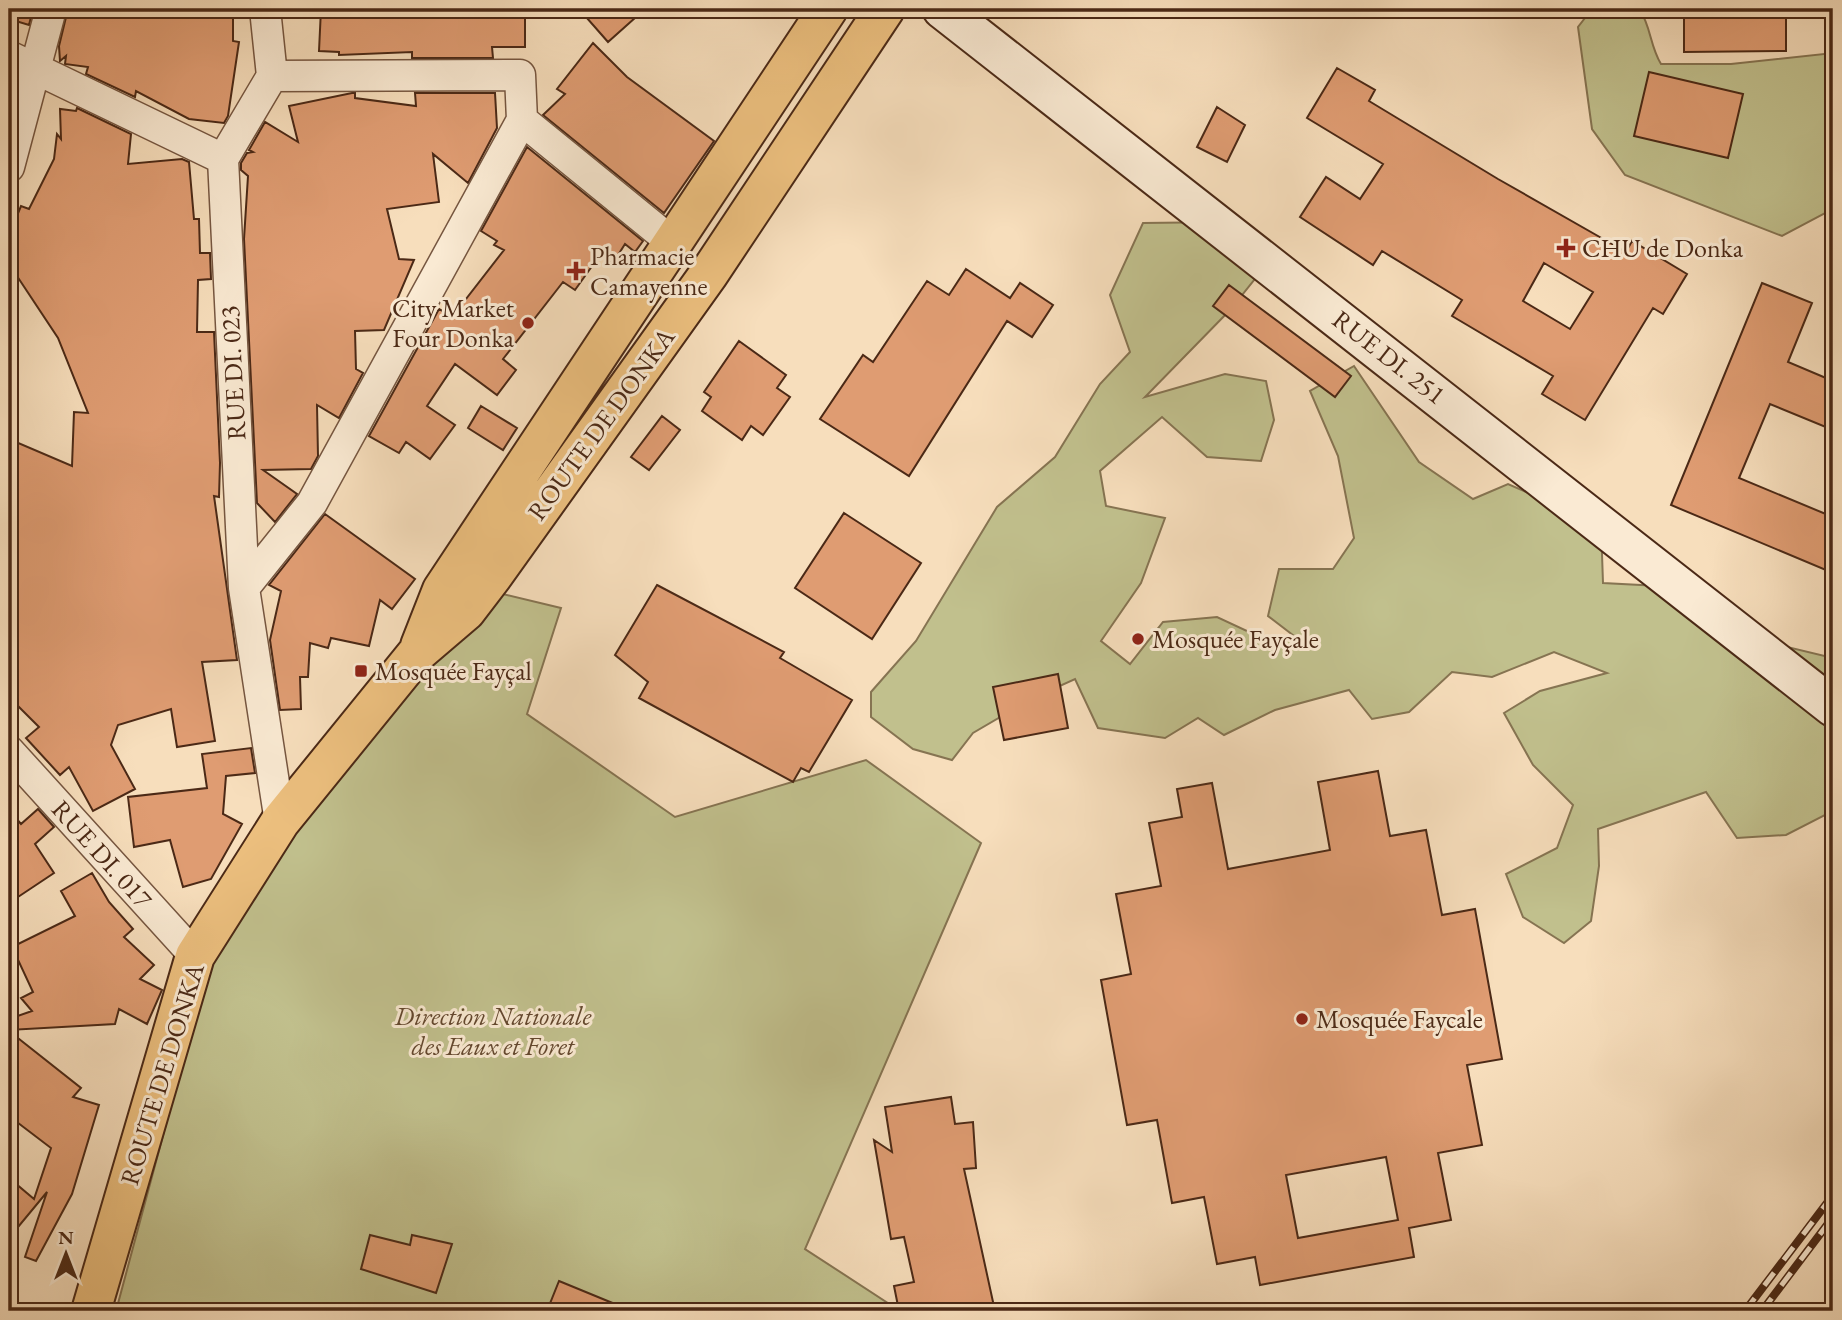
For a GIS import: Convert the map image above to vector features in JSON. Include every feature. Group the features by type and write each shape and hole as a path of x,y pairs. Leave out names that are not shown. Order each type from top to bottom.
{"main road":[{"name":"ROUTE DE DONKA","path":"418,652 442,590 828,9"},
{"name":"ROUTE DE DONKA","path":"91,1311 195,956 280,822 418,652 466,611 492,577 708,275 885,9"},
{"name":"RUE DI. 251","path":"942,9 1833,707"}],"street":[{"path":"9,167 21,63 51,9"},
{"path":"21,63 222,159 272,76 265,9"},
{"path":"244,588 312,503 522,120 520,75 272,76"},
{"path":"522,120 673,243"},
{"name":"RUE DI. 023","path":"222,159 244,588 280,822"},
{"name":"RUE DI. 017","path":"9,751 195,956"}],"green space":[{"path":"1592,9 1640,10 1661,64 1731,64 1833,53 1833,209 1782,236 1625,175 1592,129 1578,27"},
{"path":"1228,222 1270,260 1230,310 1145,397 1225,374 1266,381 1274,420 1261,461 1207,457 1162,417 1100,471 1106,506 1165,518 1141,583 1101,641 1130,664 1163,622 1217,617 1264,639 1298,639 1268,616 1279,569 1333,569 1354,538 1338,456 1310,391 1354,366 1419,462 1473,499 1508,484 1601,525 1603,583 1679,587 1737,635 1833,658 1833,811 1786,835 1737,838 1706,792 1598,829 1599,866 1591,921 1564,943 1523,917 1506,874 1557,848 1573,805 1533,765 1504,713 1540,691 1607,673 1554,652 1492,677 1452,672 1409,712 1372,719 1349,690 1275,710 1224,735 1198,718 1165,738 1098,728 1075,679 1031,699 973,733 952,760 913,749 871,717 871,692 916,641 997,507 1055,457 1100,384 1130,352 1110,295 1143,223"},
{"name":"Direction Nationale des Eaux et Foret","path":"469,586 561,608 527,714 675,817 866,760 981,843 805,1249 900,1311 116,1311 217,934"}],"building":[{"path":"9,9 33,9 29,25 9,19"},
{"path":"68,9 233,9 233,41 239,42 228,116 224,123 189,119 136,91 135,97 86,74 88,67 65,64 66,56 60,61 59,46"},
{"path":"321,9 525,9 525,47 492,47 493,58 412,58 412,52 339,55 339,52 319,51"},
{"path":"579,9 645,9 608,42"},
{"path":"1684,9 1786,9 1786,51 1684,52"},
{"path":"593,43 627,77 714,141 664,213 543,115 565,94 557,89"},
{"path":"1337,68 1375,90 1369,101 1498,179 1626,252 1632,241 1687,274 1663,314 1653,308 1585,420 1542,394 1553,376 1452,316 1462,300 1382,251 1373,265 1300,217 1326,177 1360,199 1383,164 1307,118","holes":["1544,263 1593,292 1570,329 1523,301"]},
{"path":"1649,72 1743,94 1728,158 1634,136"},
{"path":"355,93 355,98 416,106 415,93 495,93 497,128 468,183 433,154 439,202 387,209 399,259 414,260 384,330 355,331 356,369 363,373 339,418 317,405 318,456 311,469 263,470 297,494 275,522 257,503 244,239 248,176 241,170 241,163 247,153 253,152 249,150 265,122 298,142 289,106"},
{"path":"1217,107 1245,125 1227,162 1197,147"},
{"path":"77,108 131,134 128,164 182,159 189,162 194,219 199,219 200,253 210,253 211,279 198,280 197,332 214,332 220,463 219,497 214,496 237,660 202,662 215,741 177,747 171,709 118,725 111,745 135,789 93,811 69,767 60,775 26,738 39,727 9,697 9,439 72,466 74,412 88,413 58,338 9,264 9,235 21,206 29,209 54,159 57,134 61,139 60,109 76,111"},
{"path":"527,147 643,241 635,252 625,244 613,263 600,255 575,290 563,282 503,359 516,370 497,395 455,364 427,406 455,425 430,459 406,442 399,453 369,436 439,309 452,317 504,250 494,245 497,241 481,231"},
{"path":"966,269 1010,298 1020,283 1053,305 1032,337 1007,321 909,476 820,419 863,355 873,362 927,281 949,295"},
{"path":"1762,283 1812,303 1788,362 1833,381 1833,430 1770,404 1739,478 1833,517 1833,573 1671,505"},
{"path":"1229,285 1351,376 1335,397 1213,306"},
{"path":"739,341 786,375 777,388 790,397 763,435 751,426 742,440 702,411 711,397 704,392"},
{"path":"481,406 517,428 503,450 468,428"},
{"path":"662,416 680,430 649,470 631,457"},
{"path":"844,513 921,563 872,639 795,588"},
{"path":"325,514 415,579 392,609 380,600 369,646 331,638 328,648 310,643 308,677 300,677 301,709 280,710 270,640 281,591 269,585"},
{"path":"657,585 784,652 780,658 852,700 809,772 801,768 793,782 639,698 648,682 615,655"},
{"path":"1058,674 1068,728 1004,740 993,687"},
{"path":"251,748 255,773 226,776 223,814 242,824 211,879 183,887 170,840 134,847 128,797 207,788 202,754"},
{"name":"Mosquée Faycale","path":"1378,771 1390,836 1426,830 1442,915 1475,909 1502,1059 1467,1065 1482,1145 1438,1153 1451,1220 1409,1228 1414,1257 1260,1285 1255,1257 1217,1264 1204,1197 1172,1203 1157,1120 1127,1125 1101,980 1131,974 1116,894 1161,886 1149,823 1182,817 1177,789 1212,783 1228,869 1330,850 1318,782","holes":["1386,1157 1398,1220 1298,1238 1286,1175"]},
{"path":"38,809 54,827 35,844 54,873 9,903 9,810 21,824"},
{"path":"92,873 109,902 133,929 124,937 154,965 140,979 162,990 147,1024 119,1009 115,1024 9,1030 9,1019 32,1011 21,998 33,992 12,947 75,916 61,891"},
{"path":"9,1031 81,1088 73,1097 99,1105 72,1194 36,1261 25,1257 47,1192 9,1238 9,1178 34,1199 51,1148 9,1116"},
{"path":"951,1097 955,1124 973,1122 976,1168 964,1169 995,1311 899,1311 894,1286 914,1282 904,1237 891,1239 874,1140 892,1152 885,1107"},
{"path":"370,1235 410,1245 412,1235 452,1244 436,1293 361,1269"},
{"path":"559,1281 632,1311 547,1311"}],"railway":[{"path":"1745,1311 1833,1195"},
{"path":"1762,1311 1833,1217"}],"place":[{"name":"CHU de Donka","path":"1566,248"},
{"name":"Pharmacie Camayenne","path":"576,271"},
{"name":"City Market Four Donka","path":"528,323"},
{"name":"Mosquée Fayçale","path":"1138,639"},
{"name":"Mosquée Fayçal","path":"361,671"},
{"name":"Mosquée Faycale","path":"1302,1019"}]}
